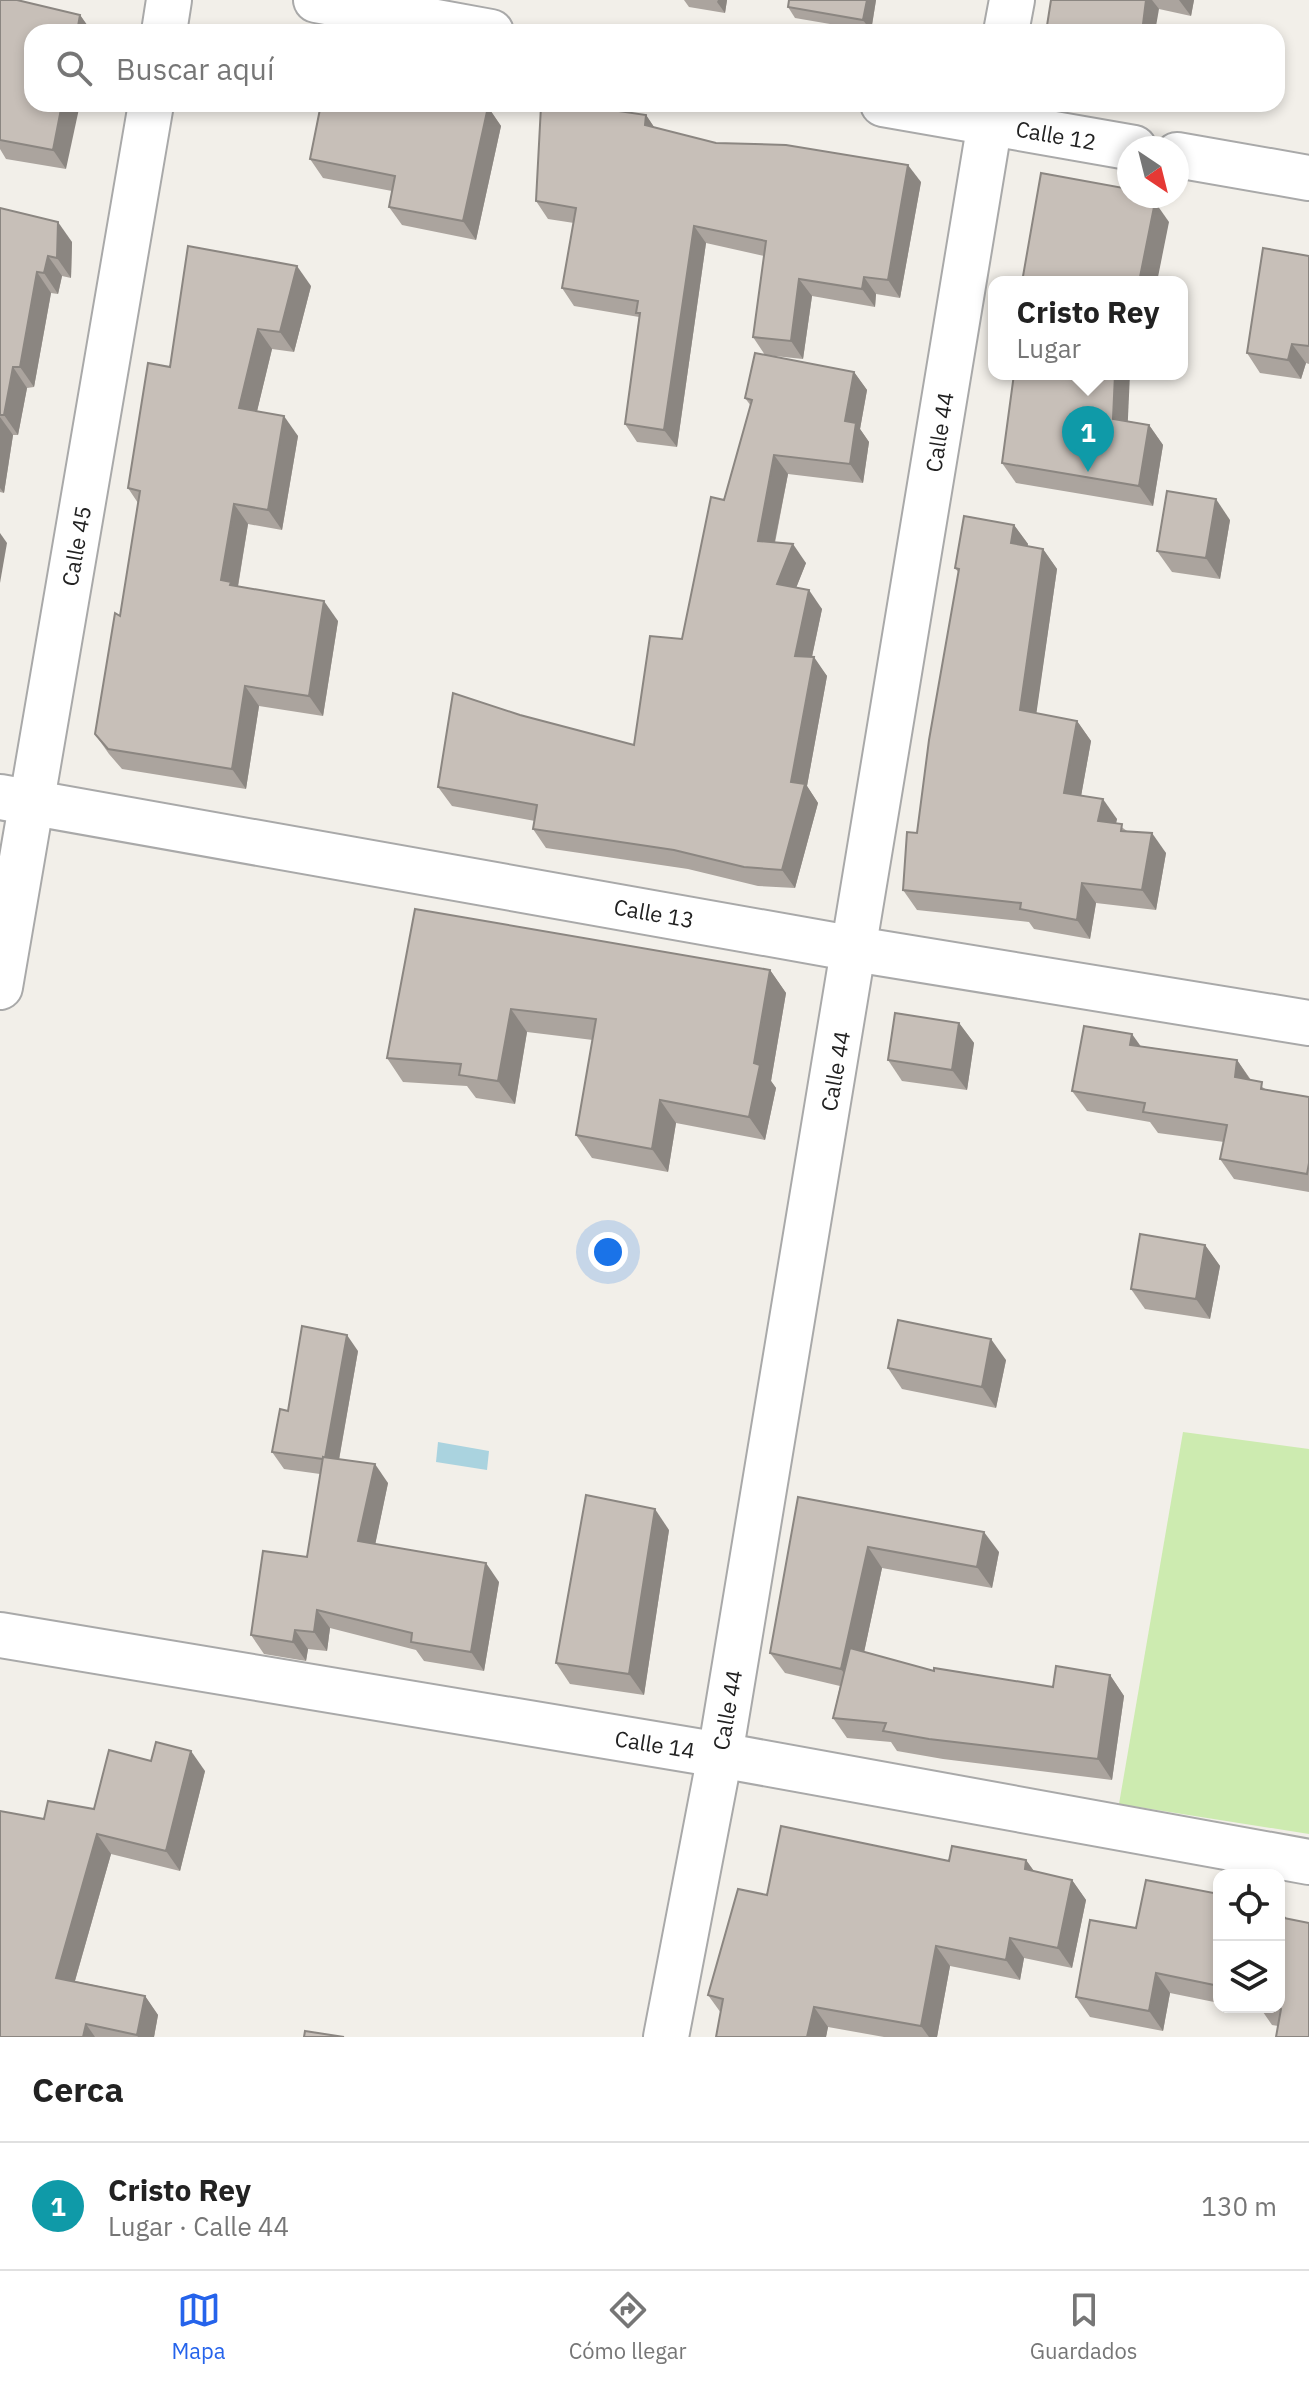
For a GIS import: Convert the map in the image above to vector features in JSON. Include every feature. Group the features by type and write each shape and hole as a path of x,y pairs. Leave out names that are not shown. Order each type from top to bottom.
{"street":[{"path":"165,24 169,0"},
{"path":"316,0 447,24"},
{"path":"1008,24 1012,0"},
{"name":"Calle 45","path":"0,987 16,800 149,112"},
{"name":"Calle 12","path":"969,112 991,114 1117,144"},
{"name":"Calle 44","path":"666,2037 720,1755 991,114"},
{"path":"1189,157 1309,178"},
{"name":"Calle 13","path":"16,800 855,949 1309,1023"},
{"name":"Calle 14","path":"0,1635 720,1755 1309,1862"}],"green space":[{"path":"1183,1432 1309,1449 1309,1834 1119,1804"}],"water":[{"path":"438,1442 489,1451 487,1470 436,1462"}],"building":[{"path":"0,0 17,0 80,15 78,24 24,24 24,112 60,112 53,150 0,140"},
{"path":"789,0 867,0 863,20 788,7"},
{"path":"1051,0 1146,0 1143,24 1047,24"},
{"path":"319,112 487,112 463,221 389,207 395,176 310,159"},
{"path":"541,112 626,112 646,115 645,125 716,143 786,145 908,165 888,280 864,277 862,289 799,279 791,341 753,337 766,241 694,226 664,430 625,424 640,313 636,313 638,301 562,288 576,208 536,201"},
{"path":"1041,173 1117,187 1117,208 1154,208 1140,276 1023,276"},
{"path":"0,208 58,222 57,258 48,256 44,273 37,272 20,367 13,367 4,415 0,415"},
{"path":"188,246 297,266 280,332 258,329 239,408 284,416 268,510 234,504 221,580 231,582 230,585 324,601 309,696 245,686 232,769 108,749 95,734 115,613 120,616 140,491 128,488 148,363 170,367"},
{"path":"1263,248 1309,256 1309,346 1292,344 1288,360 1247,353"},
{"path":"755,353 854,372 845,421 856,423 850,464 774,455 758,541 793,544 777,584 809,590 795,656 814,657 791,782 805,784 782,870 744,867 674,850 533,829 537,805 438,787 453,693 520,715 634,745 650,636 682,639 711,497 724,500 752,400 745,398"},
{"path":"1013,380 1115,380 1113,419 1149,425 1139,486 1002,463"},
{"path":"1167,491 1216,499 1206,558 1157,551"},
{"path":"964,516 1014,525 1011,543 1043,549 1020,710 1077,721 1064,793 1103,799 1098,821 1122,824 1121,831 1152,833 1142,890 1082,883 1077,920 1020,909 1021,903 903,890 907,832 917,833 929,740 959,569 955,568"},
{"path":"415,909 770,970 754,1063 760,1065 749,1117 660,1100 652,1149 576,1135 596,1019 511,1009 498,1081 459,1075 461,1064 387,1058"},
{"path":"895,1013 959,1023 952,1070 888,1060"},
{"path":"1084,1026 1132,1034 1130,1045 1237,1060 1235,1077 1262,1082 1261,1089 1309,1097 1307,1174 1220,1159 1227,1125 1143,1112 1145,1103 1072,1091"},
{"path":"1140,1234 1205,1245 1196,1299 1131,1289"},
{"path":"898,1320 991,1339 982,1387 888,1368"},
{"path":"302,1326 347,1335 323,1459 272,1452 280,1409 288,1411"},
{"path":"323,1457 375,1464 358,1541 486,1563 471,1652 411,1642 412,1633 317,1610 314,1632 295,1630 293,1642 251,1635 263,1551 307,1557"},
{"path":"586,1495 655,1509 629,1674 556,1663"},
{"path":"798,1497 984,1532 977,1567 868,1547 841,1669 770,1653"},
{"path":"850,1648 934,1671 934,1668 1053,1687 1056,1666 1110,1675 1098,1759 929,1739 883,1731 886,1723 833,1718"},
{"path":"156,1742 191,1751 166,1851 97,1834 56,1978 145,1996 137,2035 86,2024 83,2037 0,2037 0,1811 44,1819 48,1801 94,1809 109,1750 151,1761"},
{"path":"781,1826 949,1861 952,1846 1026,1860 1025,1869 1072,1880 1058,1948 1010,1938 1006,1960 936,1946 921,2026 814,2007 807,2037 716,2037 723,1999 708,1995 738,1889 767,1895"},
{"path":"1146,1880 1213,1893 1213,1985 1156,1973 1149,2011 1076,1997 1090,1920 1136,1928"},
{"path":"1285,1918 1309,1923 1309,2037 1276,2037 1280,2013 1285,2013"},
{"path":"305,2031 344,2037 304,2037"}],"place":[{"name":"Cristo Rey","path":"1088,472"}]}
